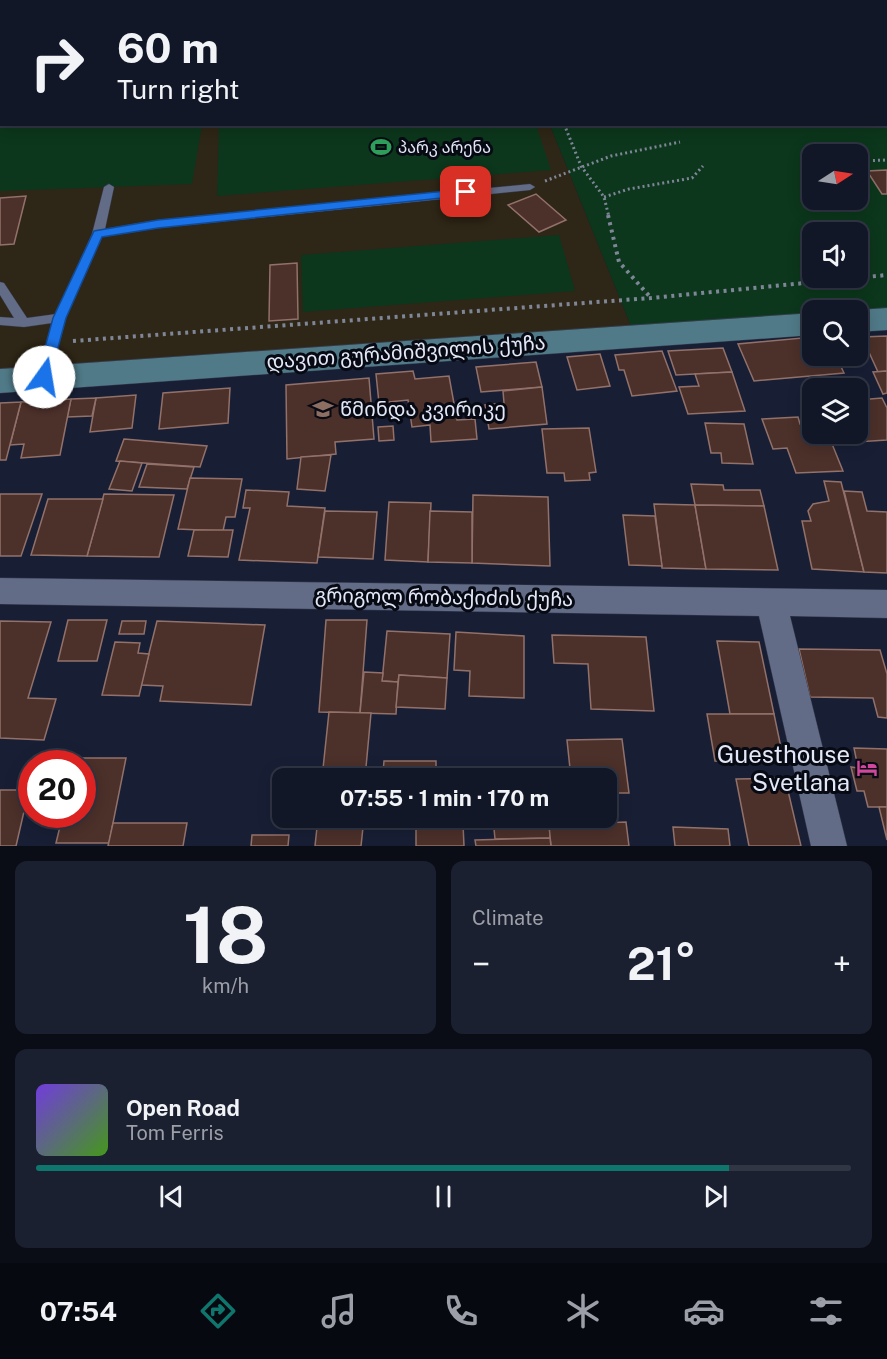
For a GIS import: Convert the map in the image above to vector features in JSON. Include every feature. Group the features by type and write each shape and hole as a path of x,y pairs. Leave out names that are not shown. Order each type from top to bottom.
{"street":[{"path":"868,320 887,319"},
{"name":"დავით გურამიშვილის ქუჩა","path":"0,381 802,325"},
{"name":"გრიგოლ რობაქიძის ქუჩა","path":"0,591 887,604"},
{"path":"771,602 829,846"}],"lane":[{"path":"44,377 51,343 60,318 98,234 109,187"},
{"path":"98,234 276,211 530,187"},
{"path":"0,286 24,323"},
{"path":"0,321 24,323 60,318"}],"path":[{"path":"565,126 581,166 604,197 619,262 651,298"},
{"path":"530,187 581,166 661,144 680,142"},
{"path":"868,161 887,160"},
{"path":"604,197 629,189 692,178 704,166"},
{"path":"51,343 651,298 887,275"}],"shaded area":[{"path":"0,126 550,126 631,326 0,371"}],"green space":[{"path":"0,126 202,126 192,184 0,191"},
{"name":"პარკ არენა","path":"219,126 536,126 551,170 217,196"},
{"path":"550,126 887,126 887,309 868,309 868,300 802,300 802,315 631,326"},
{"path":"559,235 575,291 303,312 301,255"}],"building":[{"path":"887,170 887,194 882,194 868,171"},
{"path":"536,194 566,220 539,232 508,205"},
{"path":"26,196 14,244 0,245 0,198"},
{"path":"297,263 298,319 269,321 270,265"},
{"path":"887,336 887,371 878,372 868,350 868,337"},
{"path":"802,338 802,366 841,366 844,373 754,381 738,344"},
{"path":"723,348 732,372 676,375 668,351"},
{"path":"662,351 677,391 632,396 624,370 619,370 615,355"},
{"path":"600,354 610,386 577,390 567,357"},
{"path":"536,362 542,387 481,392 476,367"},
{"path":"413,371 415,379 449,376 457,420 475,419 477,439 431,442 430,425 412,427 408,400 379,403 376,374"},
{"path":"887,371 887,393 883,394 873,372"},
{"path":"732,372 745,411 688,414 679,387 699,386 695,374"},
{"path":"369,378 374,439 335,442 336,454 287,459 286,385"},
{"path":"542,387 547,424 489,429 485,405 504,403 503,391"},
{"path":"230,388 228,423 159,429 163,393"},
{"path":"136,395 132,428 90,432 96,398"},
{"path":"96,398 92,416 67,417 71,399"},
{"path":"882,398 887,408 887,440 868,441 868,399"},
{"path":"71,399 60,455 21,458 24,444 10,445 21,402"},
{"path":"21,402 6,460 0,460 0,403"},
{"path":"798,417 802,424 802,444 832,444 843,471 796,473 787,448 773,449 762,419"},
{"path":"705,423 744,424 753,464 722,463 721,453 711,453"},
{"path":"393,426 394,440 379,441 378,427"},
{"path":"589,428 596,472 589,473 590,480 565,481 564,473 547,473 542,429"},
{"path":"124,439 207,446 200,467 116,461"},
{"path":"331,455 325,491 297,489 301,457"},
{"path":"120,461 142,463 132,491 109,489"},
{"path":"147,464 194,467 187,489 139,487"},
{"path":"190,478 242,479 235,517 226,517 223,531 178,529"},
{"path":"824,481 841,482 864,572 812,569 802,521 811,521 808,511 813,504 829,501"},
{"path":"691,484 723,485 724,490 760,490 764,506 695,505"},
{"path":"246,490 289,492 287,506 325,508 317,563 239,560 250,508 243,508"},
{"path":"844,491 862,492 867,511 887,512 887,573 864,572"},
{"path":"0,494 42,494 21,556 0,556"},
{"path":"104,494 174,495 159,557 87,556"},
{"path":"473,495 548,497 550,566 472,563"},
{"path":"48,499 103,499 87,556 31,555"},
{"path":"389,502 431,503 428,562 385,560"},
{"path":"654,504 695,505 706,569 662,568"},
{"path":"695,505 764,506 778,570 706,569"},
{"path":"325,511 377,512 373,559 318,557"},
{"path":"430,511 472,512 472,563 428,562"},
{"path":"623,515 655,516 662,566 629,565"},
{"path":"194,530 233,530 228,557 188,556"},
{"path":"68,620 107,620 97,661 58,661"},
{"path":"326,620 367,620 360,713 319,712"},
{"path":"0,621 51,622 28,698 56,699 44,740 0,738"},
{"path":"122,621 146,621 144,634 119,634"},
{"path":"157,621 265,625 251,705 160,701 163,686 141,685"},
{"path":"387,631 450,634 447,678 399,675 398,682 382,681"},
{"path":"456,632 524,636 524,698 469,696 470,671 454,670"},
{"path":"552,635 646,637 654,711 591,709 588,664 554,663"},
{"path":"717,641 759,642 774,714 730,714"},
{"path":"115,642 140,643 138,653 149,654 139,696 102,695"},
{"path":"799,649 880,650 887,674 887,718 878,717 873,698 810,697"},
{"path":"364,672 383,673 382,681 398,682 396,714 360,713"},
{"path":"399,675 447,678 445,709 396,707"},
{"path":"329,712 371,713 366,768 323,768"},
{"path":"707,714 774,714 784,762 715,761"},
{"path":"622,739 629,793 617,793 617,768 570,768 567,740"},
{"path":"854,748 887,749 887,807 868,807 864,791 857,791 851,767 858,768"},
{"path":"96,758 126,758 109,843 56,843 60,828 96,828"},
{"path":"384,761 436,761 436,768 383,768"},
{"path":"785,778 801,846 749,846 736,779"},
{"path":"0,790 18,790 18,828 20,828 16,846 0,846"},
{"path":"879,807 887,807 887,840"},
{"path":"617,822 626,822 629,846 551,846 549,828 617,828"},
{"path":"113,823 187,823 183,846 108,846"},
{"path":"673,827 728,829 730,846 675,846"},
{"path":"317,828 363,828 361,846 315,846"},
{"path":"363,828 446,828 363,829"},
{"path":"416,828 463,828 464,846 416,846"},
{"path":"494,828 550,828 550,838 495,839"},
{"path":"252,835 289,835 288,846 251,846"},
{"path":"550,838 551,846 476,846 475,840"}],"place":[{"name":"პარკ არენა","path":"381,147"},
{"name":"წმინდა კვირიკე","path":"323,409"},
{"name":"Guesthouse Svetlana","path":"867,768"}],"route":[{"path":"44,377 51,343 60,318 98,234 158,224 466,192"}]}
